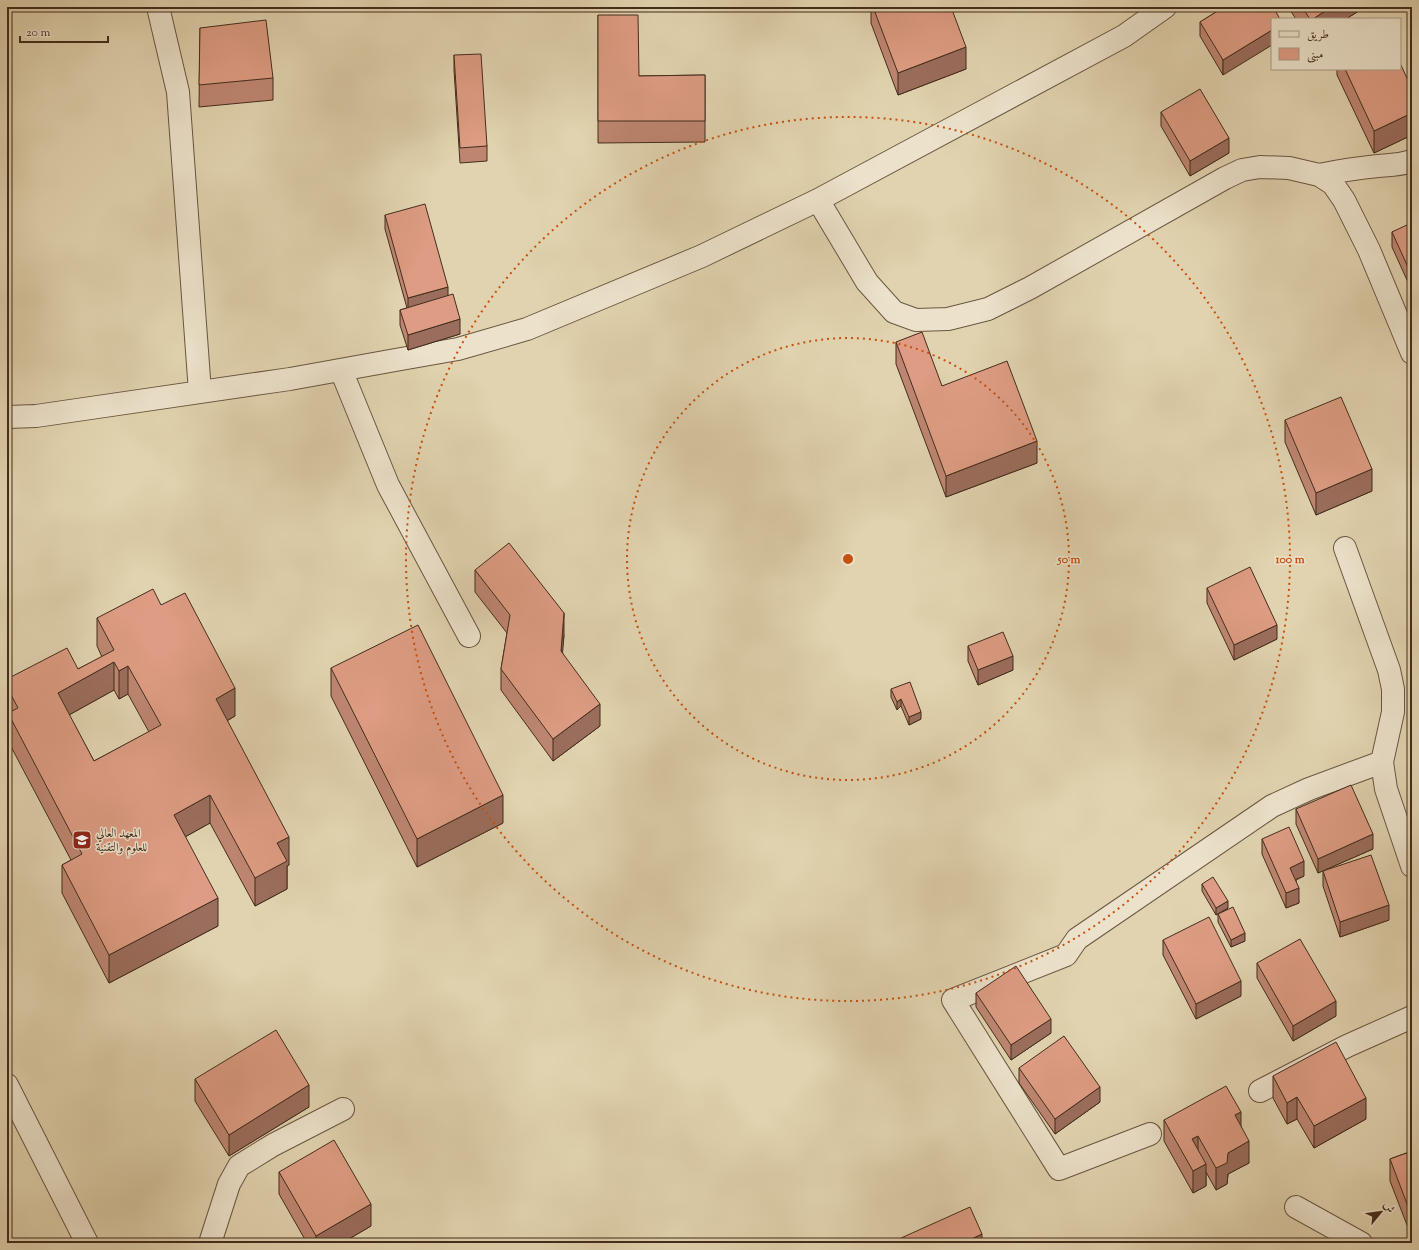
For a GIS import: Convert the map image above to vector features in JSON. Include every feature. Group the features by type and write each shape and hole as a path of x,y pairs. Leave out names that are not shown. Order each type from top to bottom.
{"street":[{"path":"158,7 178,92 200,392"},
{"path":"7,417 36,416 341,370 458,349 527,329 702,256 818,200 1124,36 1165,7"},
{"path":"1319,175 1341,170 1398,165 1412,161"},
{"path":"818,200 867,282 894,312 916,320 948,319 988,309 1030,288 1225,178 1242,170 1260,167 1290,168 1319,175 1333,184 1344,200 1369,250 1412,353"},
{"path":"341,370 388,486 470,636"},
{"path":"1345,548 1386,663 1393,689 1393,712 1382,762 1386,789 1412,866"},
{"path":"1150,1134 1059,1169 953,1000 1066,955 1077,939 1272,806 1309,789 1382,762"},
{"path":"1260,1091 1348,1046 1412,1017"},
{"path":"7,1085 87,1243"},
{"path":"210,1243 229,1184 239,1166 273,1145 343,1109"},
{"path":"1296,1207 1361,1243"}],"building":[{"path":"873,7 951,7 966,47 898,73"},
{"path":"1224,7 1273,7 1279,18 1271,18 1271,31 1223,60 1200,22"},
{"path":"1302,7 1331,7 1314,18 1309,18"},
{"path":"598,15 638,15 639,76 705,75 705,121 598,121"},
{"path":"266,20 273,78 199,85 200,28"},
{"path":"481,54 487,146 460,148 454,55"},
{"path":"1401,65 1412,89 1412,113 1374,131 1345,70 1401,70"},
{"path":"1200,89 1229,138 1190,161 1161,112"},
{"path":"425,204 448,287 408,298 385,215"},
{"path":"1411,223 1412,225 1412,276 1392,232"},
{"path":"453,294 460,319 408,335 400,310"},
{"path":"922,332 942,386 1007,361 1037,441 946,476 896,342"},
{"path":"1341,397 1372,469 1316,493 1285,420"},
{"path":"509,543 564,613 561,651 600,704 553,739 501,669 510,615 475,570"},
{"path":"1250,567 1277,625 1234,645 1207,588"},
{"path":"153,589 161,605 185,593 235,688 216,699 289,837 277,843 287,861 255,878 210,795 174,815 218,898 109,955 62,865 82,854 8,713 18,708 7,687 7,679 67,648 78,669 114,650 97,618","holes":["114,662 119,671 128,666 161,725 94,761 58,693"]},
{"path":"418,625 503,795 417,839 331,668"},
{"path":"1003,632 1013,656 978,670 968,646"},
{"path":"910,682 921,712 909,717 901,699 897,702 891,689"},
{"path":"1351,785 1373,834 1318,859 1296,809"},
{"path":"1289,827 1304,861 1290,868 1299,888 1286,893 1262,839"},
{"path":"1371,855 1389,905 1340,922 1323,871"},
{"path":"1213,877 1228,901 1216,908 1202,884"},
{"path":"1233,907 1245,933 1231,940 1218,914"},
{"path":"1209,917 1241,981 1196,1004 1163,940"},
{"path":"1300,939 1336,1001 1293,1026 1257,963"},
{"path":"1016,966 1051,1019 1011,1045 976,993"},
{"path":"276,1030 309,1085 229,1135 195,1079"},
{"path":"1064,1036 1100,1087 1055,1119 1019,1068"},
{"path":"1336,1042 1366,1098 1314,1126 1297,1097 1287,1103 1273,1076"},
{"path":"1226,1086 1241,1112 1235,1115 1249,1141 1228,1153 1227,1163 1216,1168 1198,1136 1192,1139 1206,1164 1193,1171 1164,1120"},
{"path":"334,1140 371,1204 316,1236 279,1172"},
{"path":"1412,1151 1412,1217 1390,1159"},
{"path":"970,1207 982,1234 963,1243 890,1243"}],"place":[{"name":"المعهد العالي للعلوم والتقنية","path":"82,840"}]}
